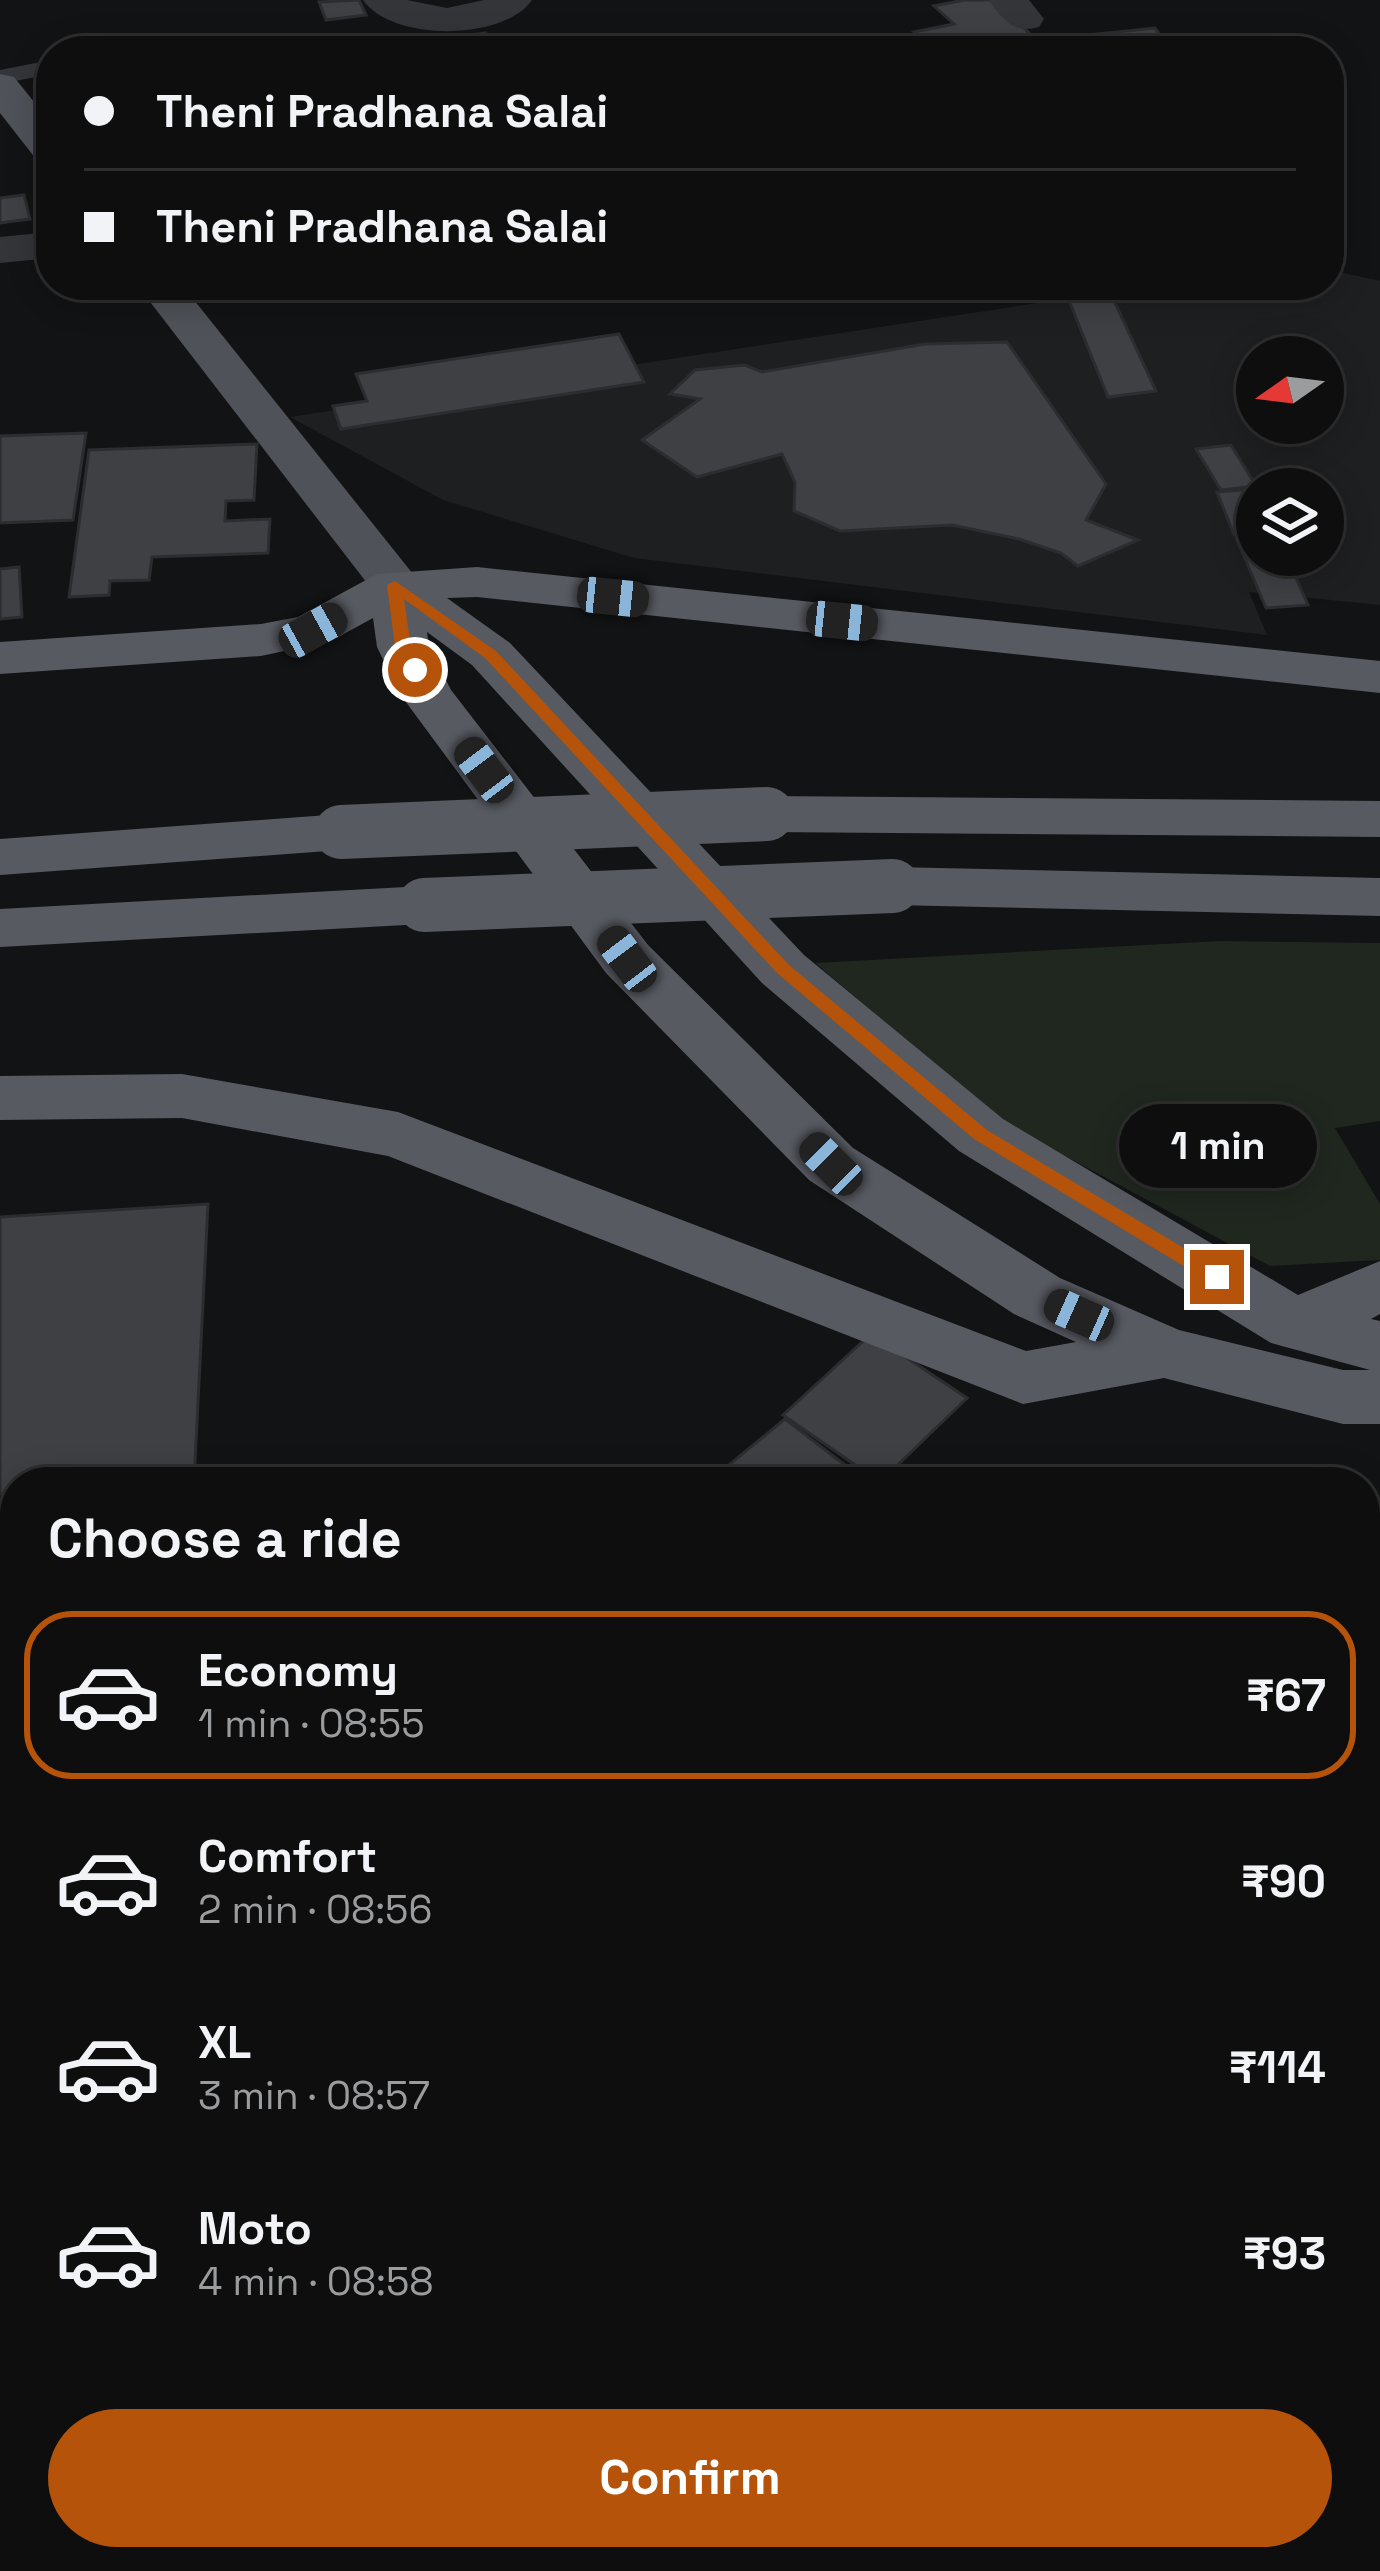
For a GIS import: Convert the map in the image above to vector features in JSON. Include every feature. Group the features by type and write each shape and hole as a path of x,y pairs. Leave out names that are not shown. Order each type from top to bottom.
{"highway":[{"path":"0,658 261,640 313,630 395,585 477,582 1380,677"},
{"path":"395,585 490,654 783,969 981,1135 1295,1324 1380,1347"},
{"path":"395,585 403,647 427,694 627,959 831,1164 1037,1296 1164,1352 1342,1397 1380,1397"},
{"path":"0,856 341,832 767,814 1380,819"},
{"path":"0,928 893,886 1380,897"},
{"path":"0,1097 182,1096 398,1135 1023,1378 1164,1352"},
{"path":"1295,1324 1380,1286"}],"main road":[{"path":"0,81 36,128"},
{"path":"171,300 395,585"}],"street":[{"path":"382,0 407,17 453,19 513,0"},
{"path":"0,250 36,246"}],"lane":[{"path":"0,81 36,71"}],"shaded area":[{"path":"1344,273 1380,281 1380,605 1249,592 1267,635 634,558 443,500 290,417 1058,300 1344,300"},
{"path":"1219,941 1380,943 1380,1121 1335,1128 1380,1204 1380,1260 1270,1266 1006,1124 815,963"}],"building":[{"path":"359,0 366,15 326,20 319,2"},
{"path":"997,0 1030,34 918,36 914,32 954,24 934,6"},
{"path":"1155,28 1161,36 1078,36"},
{"path":"24,195 30,219 0,223 0,198"},
{"path":"1069,300 1114,300 1156,391 1108,397"},
{"path":"619,334 644,382 341,429 333,406 367,401 356,374"},
{"path":"1007,342 1106,484 1086,520 1138,540 1078,566 1061,553 1019,539 952,525 840,531 794,511 795,482 782,454 697,477 642,440 700,399 670,394 695,370 745,365 762,372 925,344"},
{"path":"86,433 73,520 0,523 0,436"},
{"path":"257,444 254,500 226,501 225,521 270,519 268,553 152,557 149,580 110,581 109,595 69,597 89,450"},
{"path":"1231,445 1245,468 1236,468 1236,488 1221,490 1196,449"},
{"path":"1236,490 1236,535 1234,535 1217,492"},
{"path":"19,567 22,617 0,619 0,569"},
{"path":"1252,576 1295,576 1308,605 1266,608"},
{"path":"208,1204 195,1467 0,1467 0,1217"},
{"path":"871,1334 967,1398 896,1467 858,1467 783,1415"},
{"path":"785,1419 848,1467 726,1467"}],"route":[{"path":"415,670 403,647 395,585 490,654 783,969 981,1135 1217,1277"}]}
